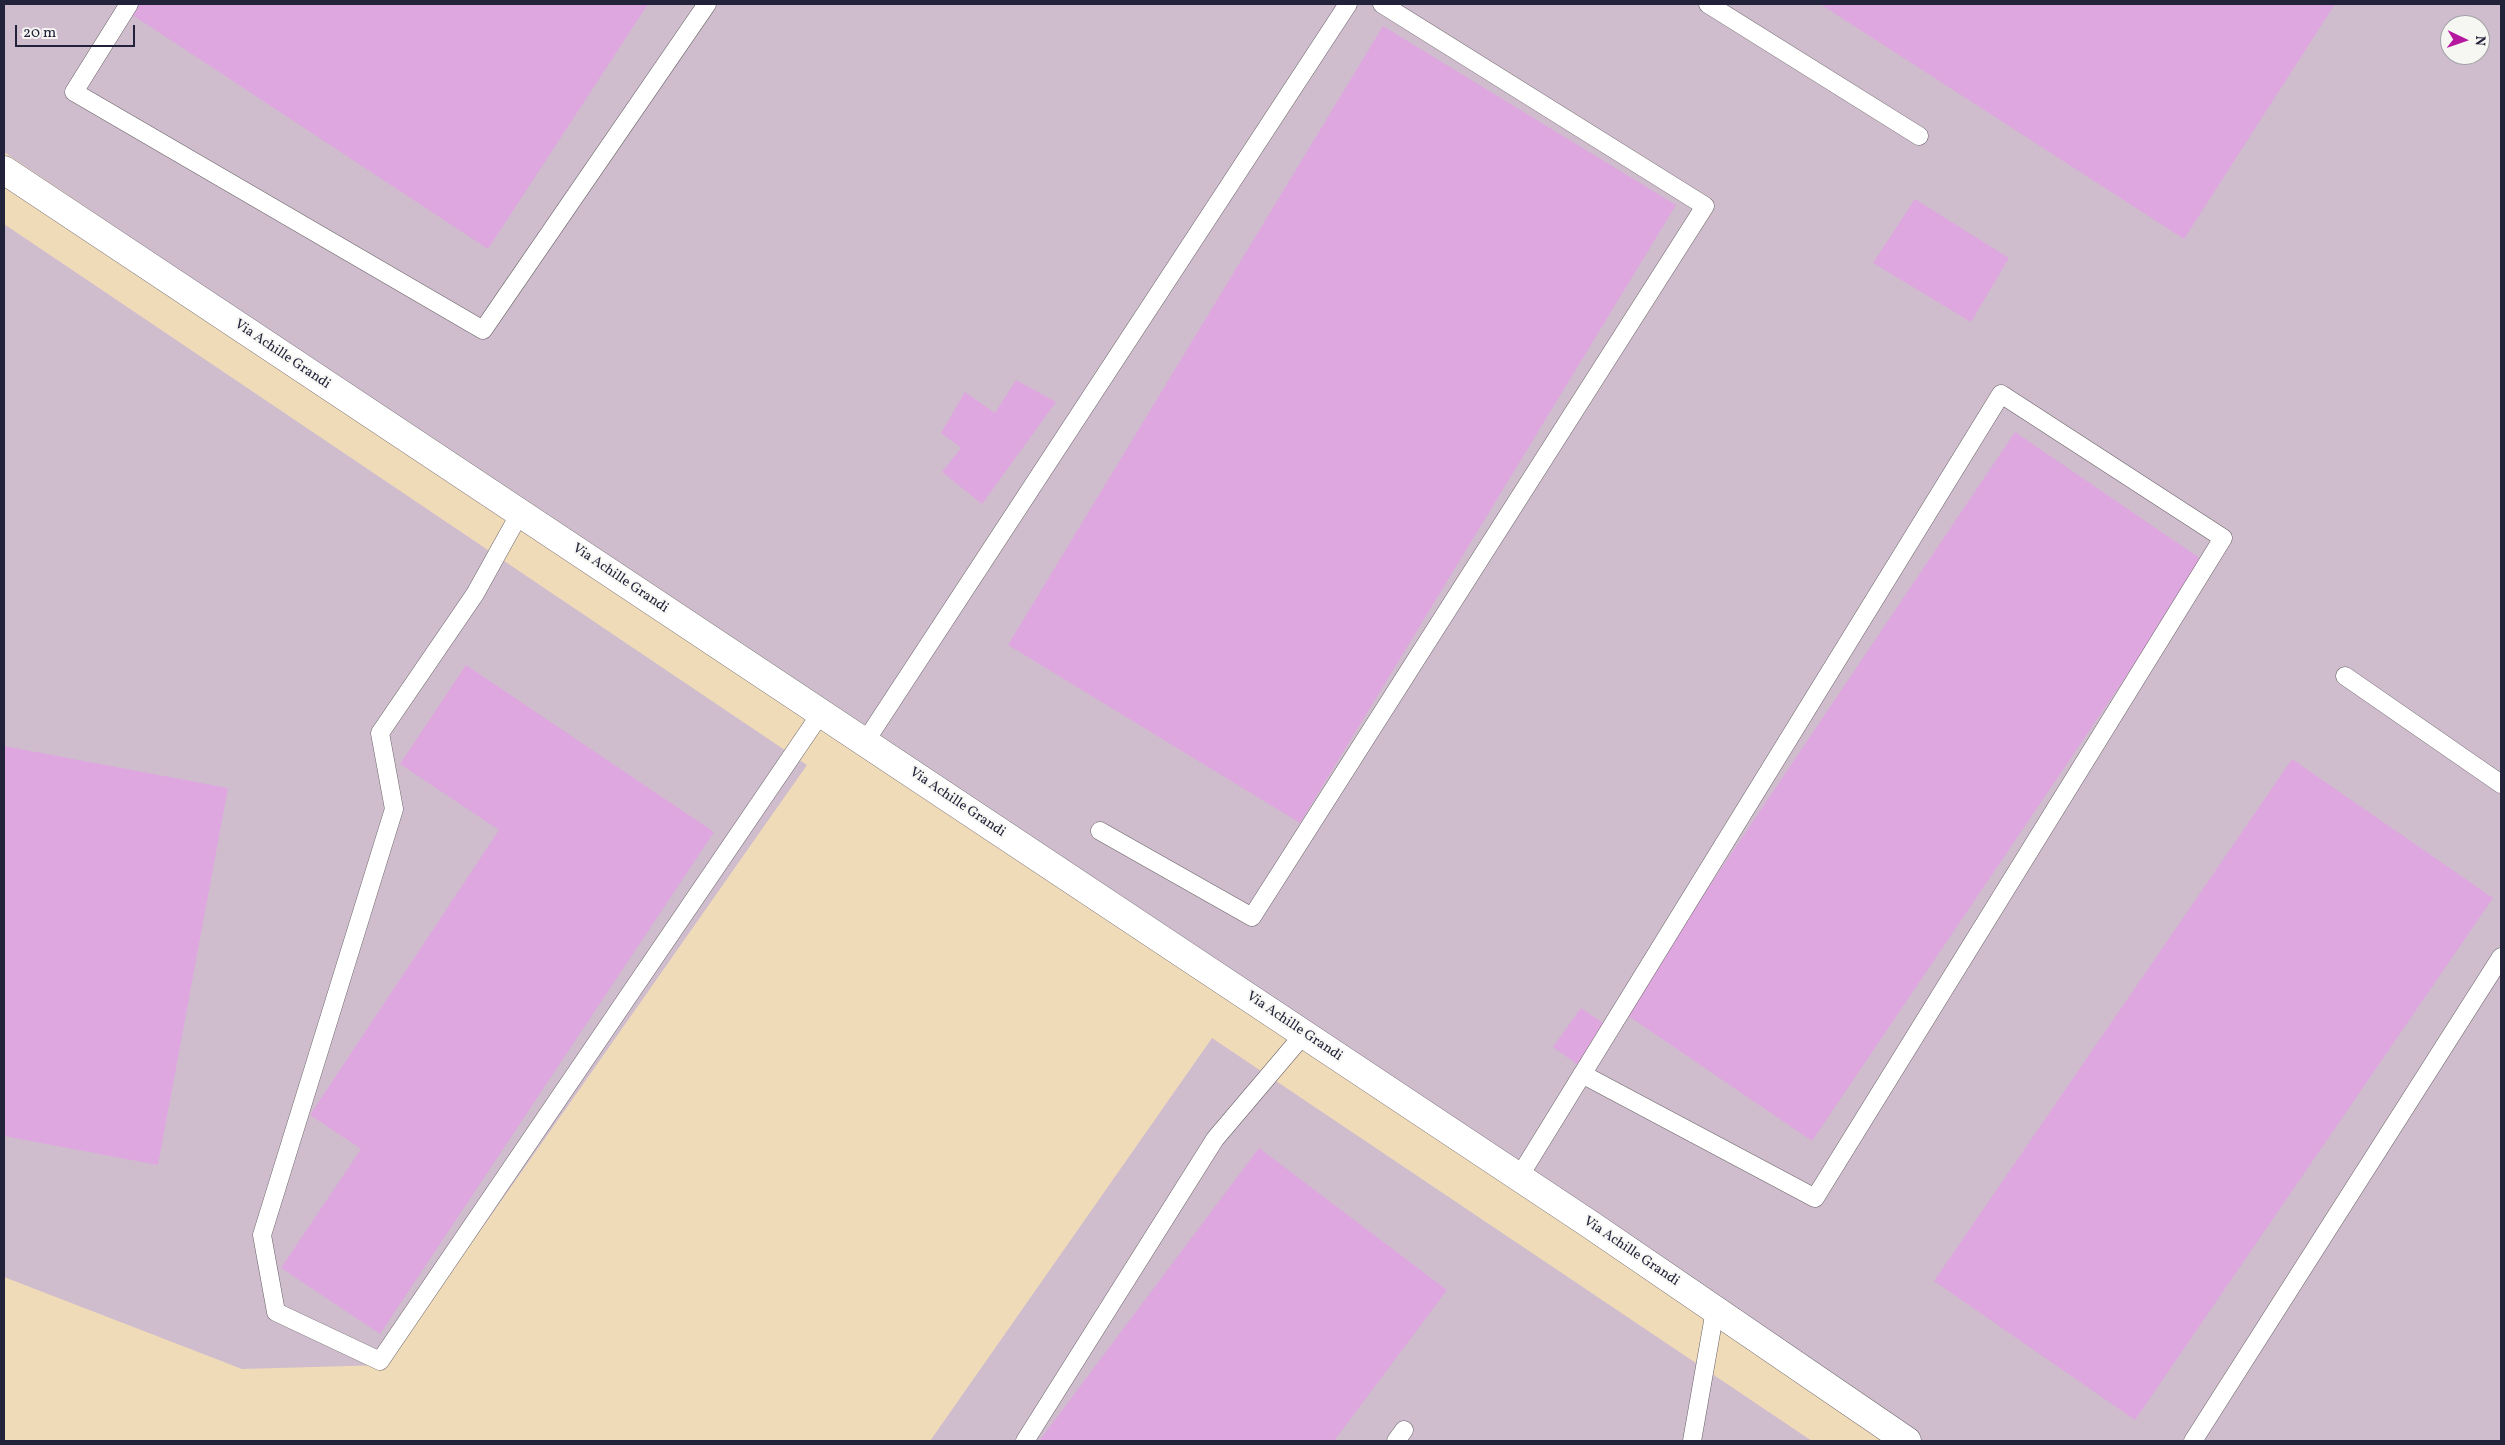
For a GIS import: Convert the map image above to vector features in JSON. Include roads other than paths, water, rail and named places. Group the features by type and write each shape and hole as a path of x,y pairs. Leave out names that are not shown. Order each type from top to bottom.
{"street":[{"name":"Via Achille Grandi","path":"4,170 1519,1177 1907,1441"}],"lane":[{"path":"128,4 74,92 483,330 707,4"},
{"path":"865,742 1348,4"},
{"path":"1100,831 1252,917 1705,206 1382,4"},
{"path":"1708,4 1918,136"},
{"path":"1519,1177 1582,1074 2001,394 2223,538 1815,1198 1582,1074"},
{"path":"520,513 475,594 380,733 394,809 262,1235 276,1312 380,1362 821,712"},
{"path":"2345,676 2501,784"},
{"path":"2194,1441 2501,957"},
{"path":"1025,1441 1215,1139 1304,1034"},
{"path":"1692,1441 1715,1310"}]}
